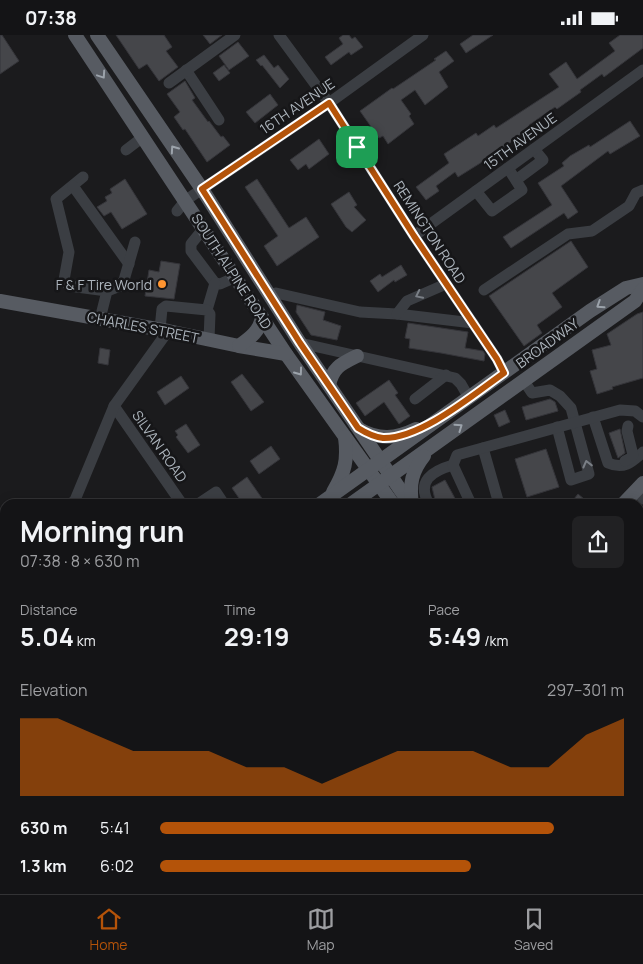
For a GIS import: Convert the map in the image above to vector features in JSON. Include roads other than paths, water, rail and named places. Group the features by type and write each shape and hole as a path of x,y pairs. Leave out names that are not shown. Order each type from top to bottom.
{"main road":[{"path":"78,39 92,35"},
{"name":"SOUTH ALPINE ROAD","path":"97,35 202,189 300,343 358,428 375,465 385,480 406,499"},
{"name":"SOUTH ALPINE ROAD","path":"78,39 143,137 181,206 204,229 286,354 345,436 375,465"},
{"name":"BROADWAY","path":"328,499 626,288 643,284"},
{"name":"BROADWAY","path":"358,499 635,301 643,289"},
{"name":"CHARLES STREET","path":"0,301 286,354"},
{"path":"239,346 257,331 261,325 262,317"},
{"path":"329,385 331,375 336,369 357,356"},
{"path":"358,428 369,435 383,438 412,431 440,419"},
{"path":"326,499 345,469 348,454 345,436"},
{"path":"411,499 412,475 432,446"},
{"name":"SOUTH ALPINE ROAD","path":"385,480 391,499"},
{"path":"629,499 641,489"}],"street":[{"path":"169,83 235,35"},
{"name":"REMINGTON ROAD","path":"279,35 329,103 414,236 497,359 504,373"},
{"name":"16TH AVENUE","path":"181,206 202,189 329,103 423,35"},
{"name":"15TH AVENUE","path":"414,236 643,70"},
{"path":"186,71 219,120"},
{"path":"126,150 143,137"},
{"path":"516,180 543,161 534,149"},
{"path":"476,191 492,211 522,190 508,168"},
{"path":"84,177 56,199 69,252 64,280 68,286 107,291 120,286 124,280 135,242"},
{"path":"73,185 129,264"},
{"path":"484,290 568,234 592,231 629,205 636,193 643,190"},
{"path":"204,229 191,244 191,251 215,283 220,284 236,277"},
{"path":"209,340 210,314 207,310 215,283"},
{"path":"397,313 407,301 446,284"},
{"path":"100,319 107,291"},
{"path":"276,293 360,312 397,313 473,323"},
{"path":"75,499 114,406 164,330 162,309 166,306 207,310"},
{"path":"300,343 446,375 455,378 469,398"},
{"path":"415,399 446,375"},
{"path":"524,381 532,393 550,390 560,396 572,408 589,474 570,480 557,427"},
{"name":"SILVAN ROAD","path":"114,406 179,499"},
{"path":"426,499 424,489 427,480 434,473 453,465 457,455 620,410 635,411 643,417"},
{"path":"608,463 626,461 633,455 627,431 626,411"},
{"path":"593,417 608,463 615,466 623,466 630,463 643,451 628,426"},
{"path":"483,448 498,499"},
{"path":"453,465 469,499"},
{"path":"206,499 216,492 221,499"}],"place":[{"name":"F & F Tire World","path":"162,284"}]}
